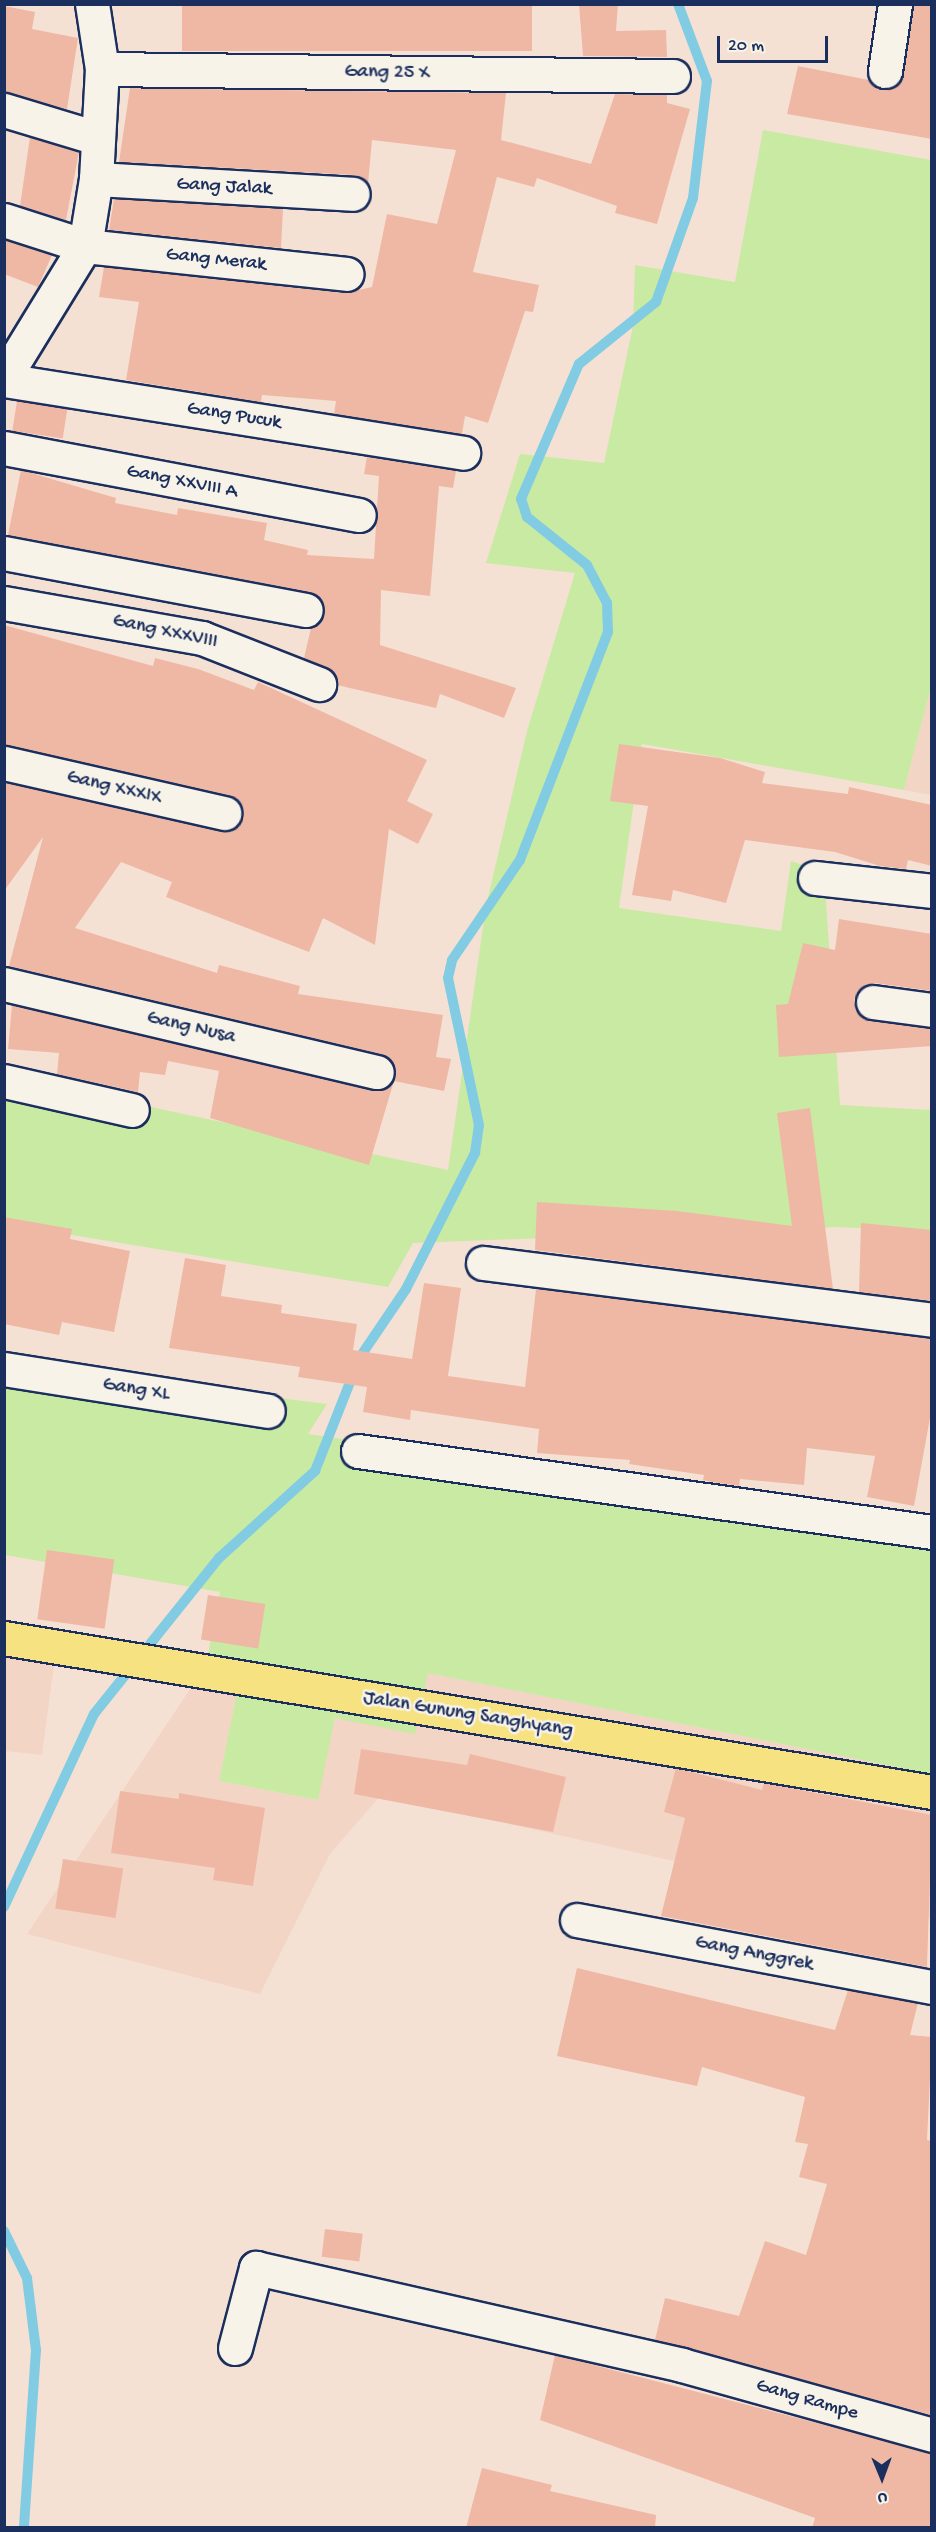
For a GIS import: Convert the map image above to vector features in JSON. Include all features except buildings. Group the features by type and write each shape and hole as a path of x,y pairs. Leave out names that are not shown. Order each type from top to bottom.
{"main road":[{"name":"Jalan Gunung Sanghyang","path":"4,1638 932,1792"}],"street":[{"path":"4,379 85,246 96,179 102,69 92,4"},
{"path":"885,72 895,4"},
{"name":"Gang 25 X","path":"102,69 673,76"},
{"path":"4,110 97,138"},
{"name":"Gang Jalak","path":"96,179 353,194"},
{"name":"Gang Merak","path":"4,220 85,246 347,274"},
{"name":"Gang Pucuk","path":"4,379 463,453"},
{"name":"Gang XXVIII A","path":"4,448 359,515"},
{"path":"4,553 306,610"},
{"name":"Gang XXXVIII","path":"4,603 202,638 319,684"},
{"name":"Gang XXXIX","path":"4,763 224,813"},
{"path":"815,878 932,891"},
{"name":"Gang Nusa","path":"4,984 377,1072"},
{"path":"873,1002 932,1010"},
{"path":"4,1081 132,1110"},
{"path":"483,1263 932,1320"},
{"name":"Gang XL","path":"4,1369 268,1411"},
{"path":"358,1451 932,1532"},
{"name":"Gang Anggrek","path":"577,1920 932,1987"},
{"name":"Gang Rampe","path":"235,2348 256,2268 682,2365 932,2435"}],"shaded area":[{"path":"931,687 931,795 904,790"},
{"path":"4,1625 59,1628 42,1755 5,1751"},
{"path":"206,1665 241,1672 219,1781 317,1800 335,1718 428,1673 931,1774 931,1919 381,1795 330,1854 260,1994 27,1934"}],"green space":[{"path":"763,130 931,160 931,687 904,790 642,744 619,908 781,931 791,861 824,872 840,1105 931,1110 931,1231 834,1227 413,1243 388,1287 5,1224 4,1076 448,1170 486,906 527,731 575,573 486,563 520,454 604,463 633,326 635,265 735,282"},
{"path":"4,1363 327,1404 308,1434 931,1524 931,1774 428,1673 415,1734 335,1718 318,1800 219,1781 241,1672 206,1665 220,1592 5,1555"}],"waterway":[{"path":"4,1907 94,1714 219,1558 315,1471 360,1357 406,1289 475,1153 479,1125 448,978 452,960 520,860 608,632 607,603 587,565 527,517 521,499 579,364 656,302 693,198 707,81 678,4"},
{"path":"4,2231 27,2278 36,2350 24,2528"}]}
